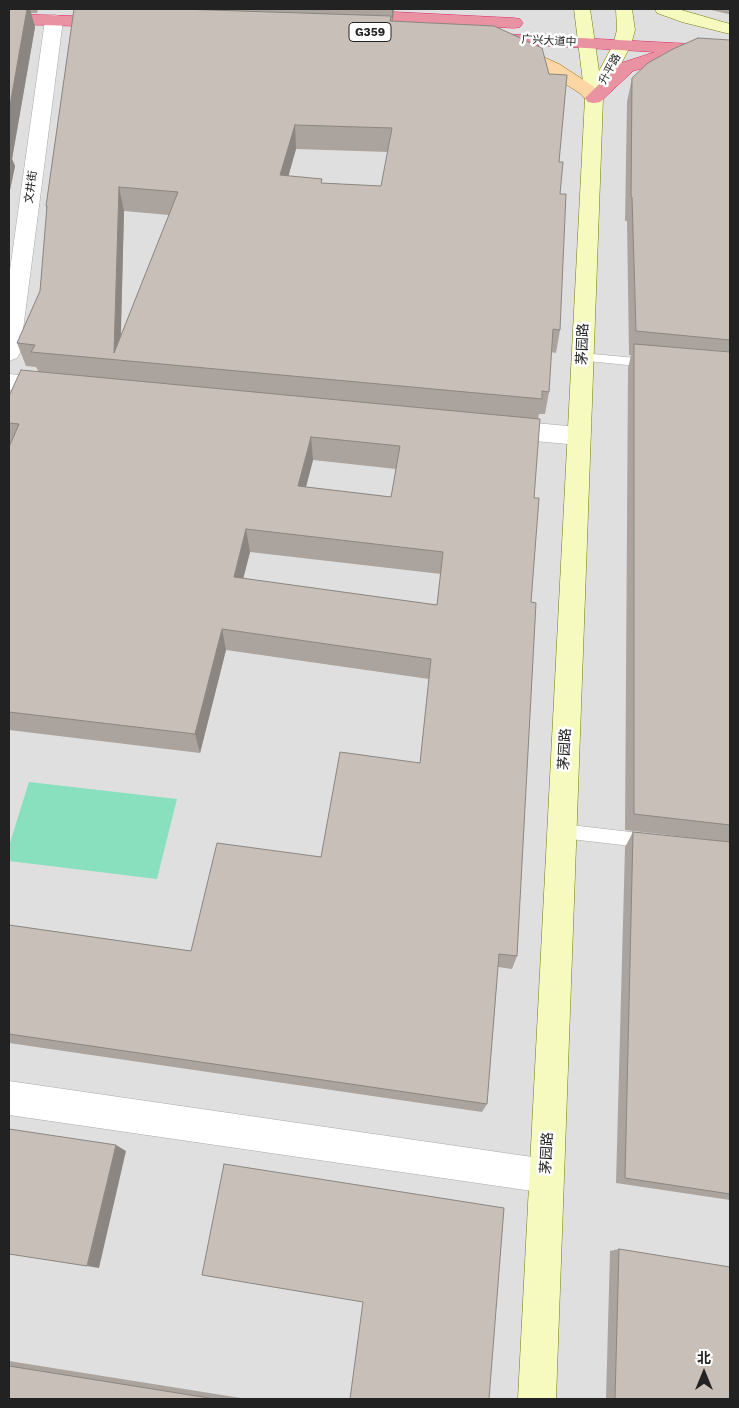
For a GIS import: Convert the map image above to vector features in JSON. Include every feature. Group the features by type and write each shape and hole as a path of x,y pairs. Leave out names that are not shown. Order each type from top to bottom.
{"highway":[{"path":"442,27 521,11"},
{"name":"广兴大道中","path":"342,14 401,13 442,27"},
{"path":"9,18 123,23"},
{"name":"广兴大道中","path":"360,32 442,27 729,46"},
{"path":"594,98 627,67 658,56 729,46"}],"main road":[{"path":"442,27 462,38 485,40 515,50 552,68 587,90 594,98"}],"street":[{"name":"升平路","path":"582,9 594,98"},
{"path":"624,9 624,38"},
{"path":"663,9 688,18 730,28"},
{"name":"文井街","path":"9,353 54,20"},
{"name":"升平路","path":"594,98 624,38"},
{"name":"茅园路","path":"537,1399 594,98"},
{"path":"9,382 78,388"},
{"path":"481,427 579,436"},
{"path":"9,1098 546,1176"}],"lane":[{"path":"582,357 661,364"},
{"path":"562,831 661,843"}],"shaded area":[{"path":"9,9 730,9 730,1399 9,1399"}],"green space":[{"path":"29,782 177,799 157,879 9,861 9,846"}],"building":[{"path":"9,9 27,9 9,111"},
{"path":"74,9 180,9 391,16 390,21 494,26 542,48 549,74 567,75 559,162 563,162 560,194 566,194 560,330 553,329 549,392 542,391 542,399 31,352 35,345 17,343 40,291 46,206","holes":["295,125 392,128 381,186 321,183 322,179 280,175","119,187 178,192 114,353"]},
{"path":"698,38 730,40 730,340 636,331 631,196 632,78 648,63"},
{"path":"634,344 730,352 730,825 634,814"},
{"path":"21,370 540,419 534,498 539,498 531,602 536,603 517,956 499,954 487,1104 9,1034 9,925 191,951 217,843 321,857 340,752 420,763 431,659 222,629 195,734 9,712 9,447 19,424 9,423 9,396","holes":["311,437 400,446 391,497 298,486","246,529 443,552 437,605 234,577"]},
{"path":"633,832 730,842 730,1194 625,1178"},
{"path":"9,1129 116,1145 87,1266 9,1254"},
{"path":"224,1164 504,1208 489,1399 350,1399 363,1302 202,1275"},
{"path":"619,1249 730,1267 730,1399 615,1399"},
{"path":"9,1366 215,1399 9,1399"}]}
